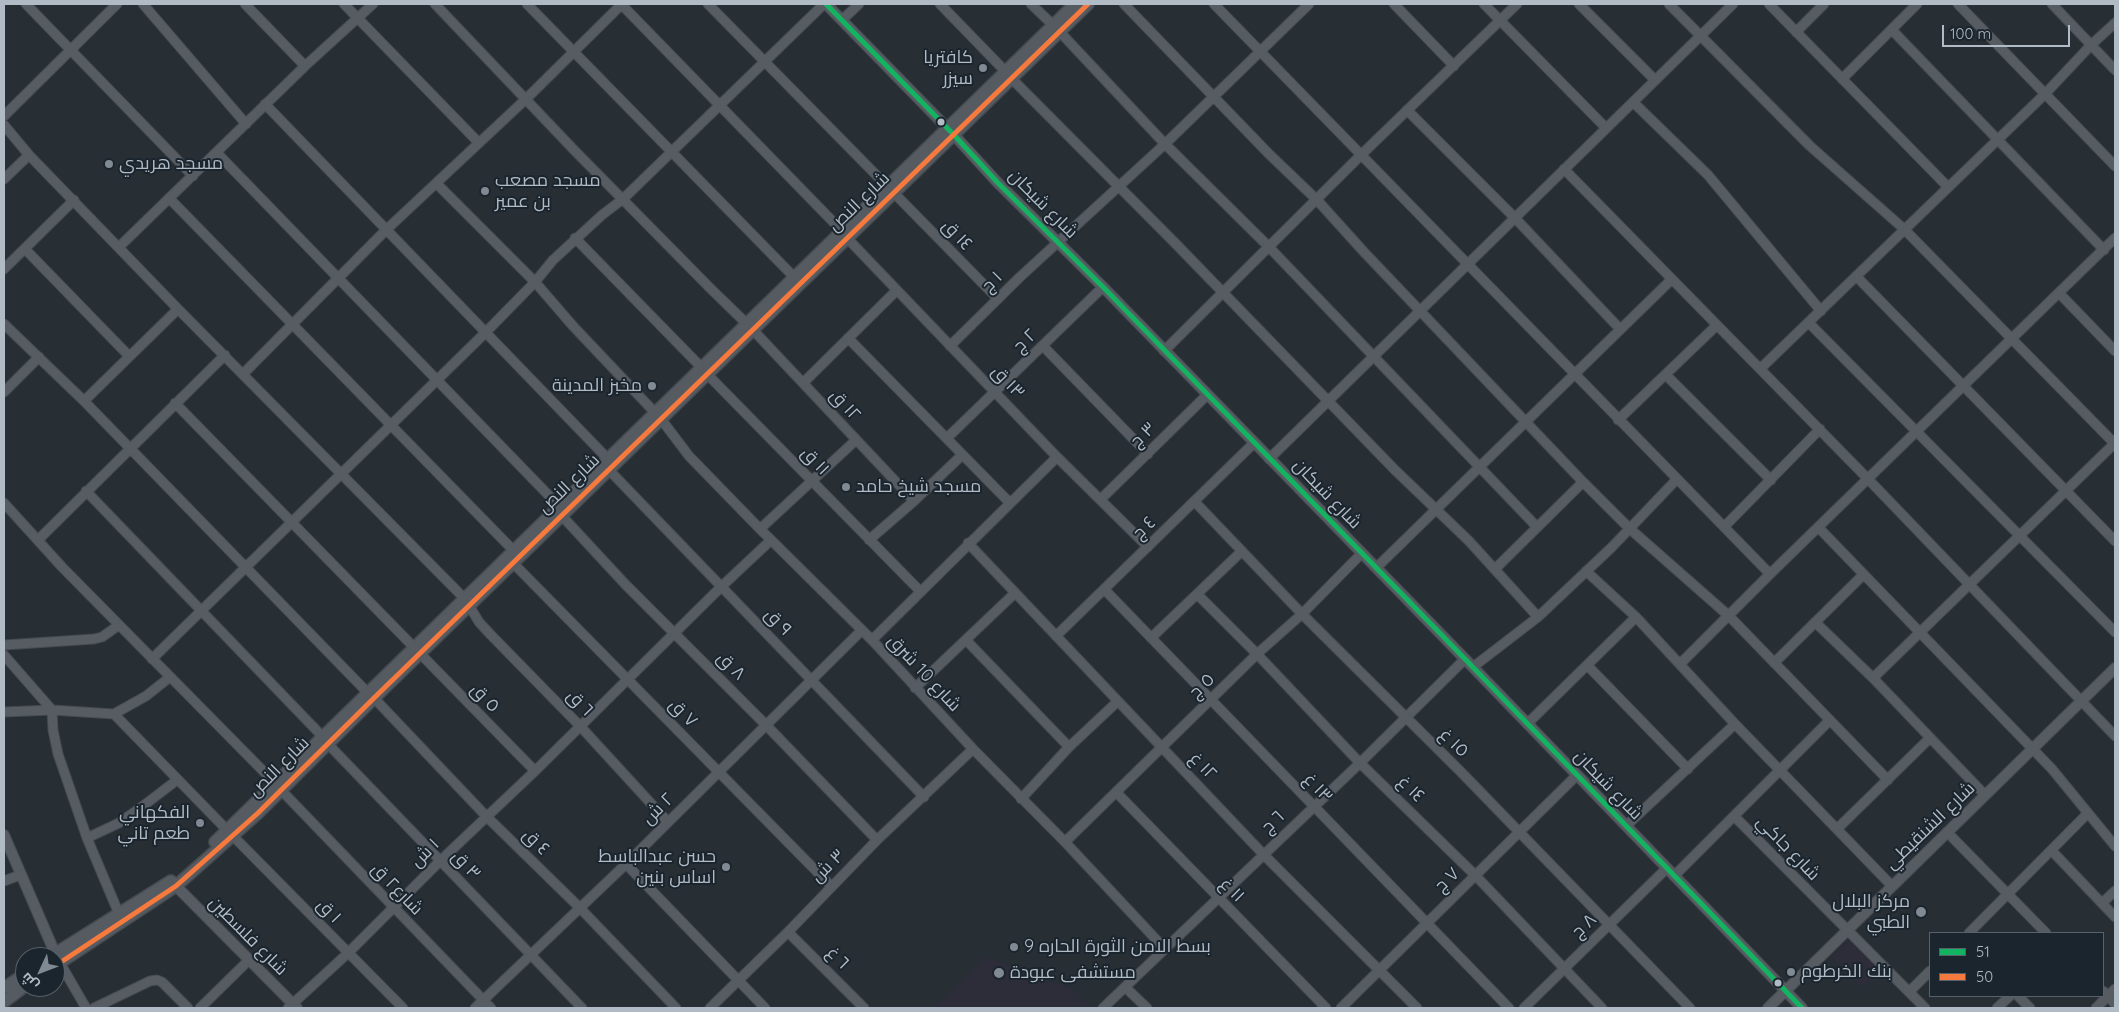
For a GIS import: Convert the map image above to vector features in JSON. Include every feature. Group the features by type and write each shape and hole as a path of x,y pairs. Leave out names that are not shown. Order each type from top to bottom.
{"main road":[{"name":"شارع النص","path":"65,954 174,883 230,833 467,602 513,563 607,458 658,416 705,372 1056,28 1075,4"},
{"name":"شارع النص","path":"1056,28 1088,4"},
{"name":"شارع النص","path":"750,327 795,278 845,234"},
{"name":"شارع النص","path":"467,602 514,550 609,470 658,416"},
{"name":"شارع النص","path":"65,953 120,914 174,883 184,870 230,833"},
{"path":"4,986 15,980"},
{"path":"4,1002 15,994"}],"street":[{"path":"26,4 193,176"},
{"path":"4,116 117,4"},
{"path":"142,4 246,124"},
{"path":"245,4 305,66"},
{"path":"344,4 479,143"},
{"path":"119,247 217,154 305,66 373,4"},
{"name":"١٢ ق","path":"435,4 623,199 750,327 914,501"},
{"path":"527,4 795,278"},
{"path":"243,374 386,230 527,98 622,4"},
{"name":"١٣ ق","path":"622,4 876,266 896,291 1057,457 1148,547"},
{"name":"١٤ ق","path":"708,4 998,299"},
{"path":"152,659 485,333 575,238 623,199 825,4"},
{"name":"شارع شيكان","path":"825,4 1469,663 1785,991 1798,1007"},
{"path":"842,20 859,4"},
{"path":"940,4 1223,292 1328,402 1495,569 1538,617"},
{"path":"1032,4 1165,144 1268,246 1537,527"},
{"path":"1124,4 1269,154 1317,200 1420,312 1583,482 1629,528 1729,616 1888,780"},
{"path":"1214,4 1770,574"},
{"name":"١ ج","path":"950,346 1165,144 1306,4"},
{"path":"1394,4 1454,66"},
{"path":"1484,4 1606,128"},
{"path":"1164,351 1268,246 1516,4"},
{"path":"1580,4 1655,80"},
{"path":"1670,4 1810,146 1904,229 2115,443 1873,678"},
{"path":"1269,459 1700,35 1734,4"},
{"path":"1769,4 1948,187"},
{"path":"1796,32 1824,4"},
{"path":"1842,79 1917,4"},
{"path":"1958,4 2115,166"},
{"path":"2052,4 2115,70"},
{"path":"1760,370 2045,94 2091,45 2115,23"},
{"path":"1892,30 2104,250"},
{"path":"1633,102 1708,175 1821,311"},
{"path":"266,104 607,458"},
{"path":"1407,110 1515,218 1620,329"},
{"name":"٦ ق","path":"4,125 29,155 178,309 467,602 490,634 580,726 668,822"},
{"name":"٨ ق","path":"217,154 437,380 675,633 877,840"},
{"path":"4,179 29,155"},
{"path":"1564,169 1868,479 2115,736"},
{"name":"شارع 10 شرق","path":"436,184 535,282 573,326 658,416 690,456 760,529 872,640 1020,799 1064,842 1165,949"},
{"path":"169,198 514,550"},
{"path":"4,269 74,200"},
{"name":"١١ ق","path":"575,238 920,591"},
{"path":"1680,664 2115,238"},
{"path":"25,249 129,356"},
{"path":"1856,276 2115,541"},
{"path":"1376,568 1671,280"},
{"name":"٢ ج","path":"947,438 1103,287"},
{"path":"803,383 896,291"},
{"path":"2059,293 2115,351"},
{"path":"84,401 178,309"},
{"path":"1809,323 2115,632"},
{"name":"٤ ق","path":"4,324 84,401 676,1008"},
{"path":"1618,420 1717,325"},
{"path":"848,338 1010,503"},
{"path":"1043,346 1148,454"},
{"path":"38,540 225,355"},
{"path":"4,392 39,357"},
{"path":"1666,375 1771,480"},
{"name":"٣ ج","path":"1101,499 1207,395"},
{"name":"٥ ق","path":"175,403 535,771"},
{"path":"1724,527 1820,430"},
{"path":"760,529 856,440"},
{"name":"٤ ج","path":"1056,636 1254,443"},
{"path":"869,540 914,501 962,455"},
{"path":"872,640 1057,457"},
{"name":"٩ ق","path":"609,470 924,797"},
{"name":"٦ ج","path":"1103,1008 1406,718 1469,663 1538,617 1612,548 1677,479"},
{"path":"1495,569 1583,482"},
{"name":"٣ ق","path":"86,491 582,1008"},
{"name":"١٥ غ","path":"1195,502 1302,614 1690,1008"},
{"name":"شارع٢ ق","path":"4,503 119,625 491,1008"},
{"path":"1818,527 2032,749 2115,846"},
{"name":"١ ش","path":"293,1007 440,861 535,771 771,540"},
{"name":"١٢ غ","path":"968,543 1264,855 1417,1008"},
{"path":"1151,638 1242,551"},
{"name":"٥ ج","path":"1064,842 1211,701 1257,654 1302,614 1362,553"},
{"name":"٧ ق","path":"513,563 831,886"},
{"path":"1586,571 1636,617 1735,724 1892,886"},
{"path":"1774,663 1863,575"},
{"name":"١٣ غ","path":"1104,589 1509,1008"},
{"path":"915,688 1015,593"},
{"name":"١٤ غ","path":"1197,594 1360,762 1475,875 1602,1008"},
{"path":"1527,724 1636,617"},
{"path":"1815,622 1873,678 1985,795"},
{"path":"4,645 94,639 102,637 119,625"},
{"name":"٢ ش","path":"475,1008 626,864 813,681 861,631"},
{"path":"966,640 1069,747"},
{"path":"4,655 52,710 53,730 58,754 87,838 120,914"},
{"path":"1587,665 1688,769"},
{"name":"شارع الشنقيطي","path":"1768,1008 2115,668"},
{"path":"4,712 52,710 114,714 146,696 170,677"},
{"path":"1020,799 1069,747 1117,702"},
{"name":"١ ق","path":"114,714 403,1008"},
{"name":"٨ ج","path":"1524,1008 1609,925 1735,817 1830,720"},
{"path":"1626,826 1735,724"},
{"path":"1837,829 1930,738"},
{"name":"٣ ش","path":"710,1008 788,932 877,840 973,749"},
{"name":"٧ ج","path":"1341,1008 1577,775"},
{"path":"87,838 119,823 177,780"},
{"name":"١١ غ","path":"1116,792 1326,1008"},
{"path":"1970,932 2088,813"},
{"name":"شارع جاكي","path":"1735,817 1925,1008"},
{"path":"1947,832 2045,932"},
{"path":"4,835 50,947"},
{"path":"2052,851 2115,917"},
{"path":"626,864 765,1008"},
{"path":"4,882 20,875"},
{"name":"شارع فلسطين","path":"174,883 293,1007"},
{"path":"2102,903 2115,891"},
{"name":"٦ غ","path":"788,932 864,1008"},
{"path":"200,1008 249,960"},
{"path":"1909,992 1929,972"},
{"path":"65,975 86,1008"},
{"path":"94,1008 150,981 156,980 162,982 188,1008"},
{"path":"1125,987 1147,1008"},
{"path":"2115,989 2105,994 2115,1004"},
{"path":"1997,1008 2009,997"},
{"path":"2019,997 2030,1008"},
{"path":"2096,1008 2103,997"}],"shaded area":[{"path":"1851,938 1881,968 1861,988 1831,957"},
{"name":"مستشفى عبودة","path":"986,957 1072,989 1091,1008 935,1008"}],"transit line":[{"name":"51","path":"826,4 954,135 998,183 1103,287 1465,659 1802,1008"},
{"name":"50","path":"65,959 176,886 258,813 1088,4"}],"place":[{"name":"كافتريا سيزر","path":"983,68"},
{"name":"مسجد هريدي","path":"109,164"},
{"name":"مسجد مصعب بن عمير","path":"485,191"},
{"name":"مخبز المدينة","path":"652,386"},
{"name":"مسجد شيخ حامد","path":"846,487"},
{"name":"الفكهاني طعم تاني","path":"200,823"},
{"name":"حسن عبدالباسط اساس بنين","path":"726,867"},
{"name":"مركز البلال الطبي","path":"1921,912"},
{"name":"بسط الامن الثورة الحاره 9","path":"1014,947"},
{"name":"بنك الخرطوم","path":"1791,972"},
{"name":"مستشفى عبودة","path":"999,973"}]}
